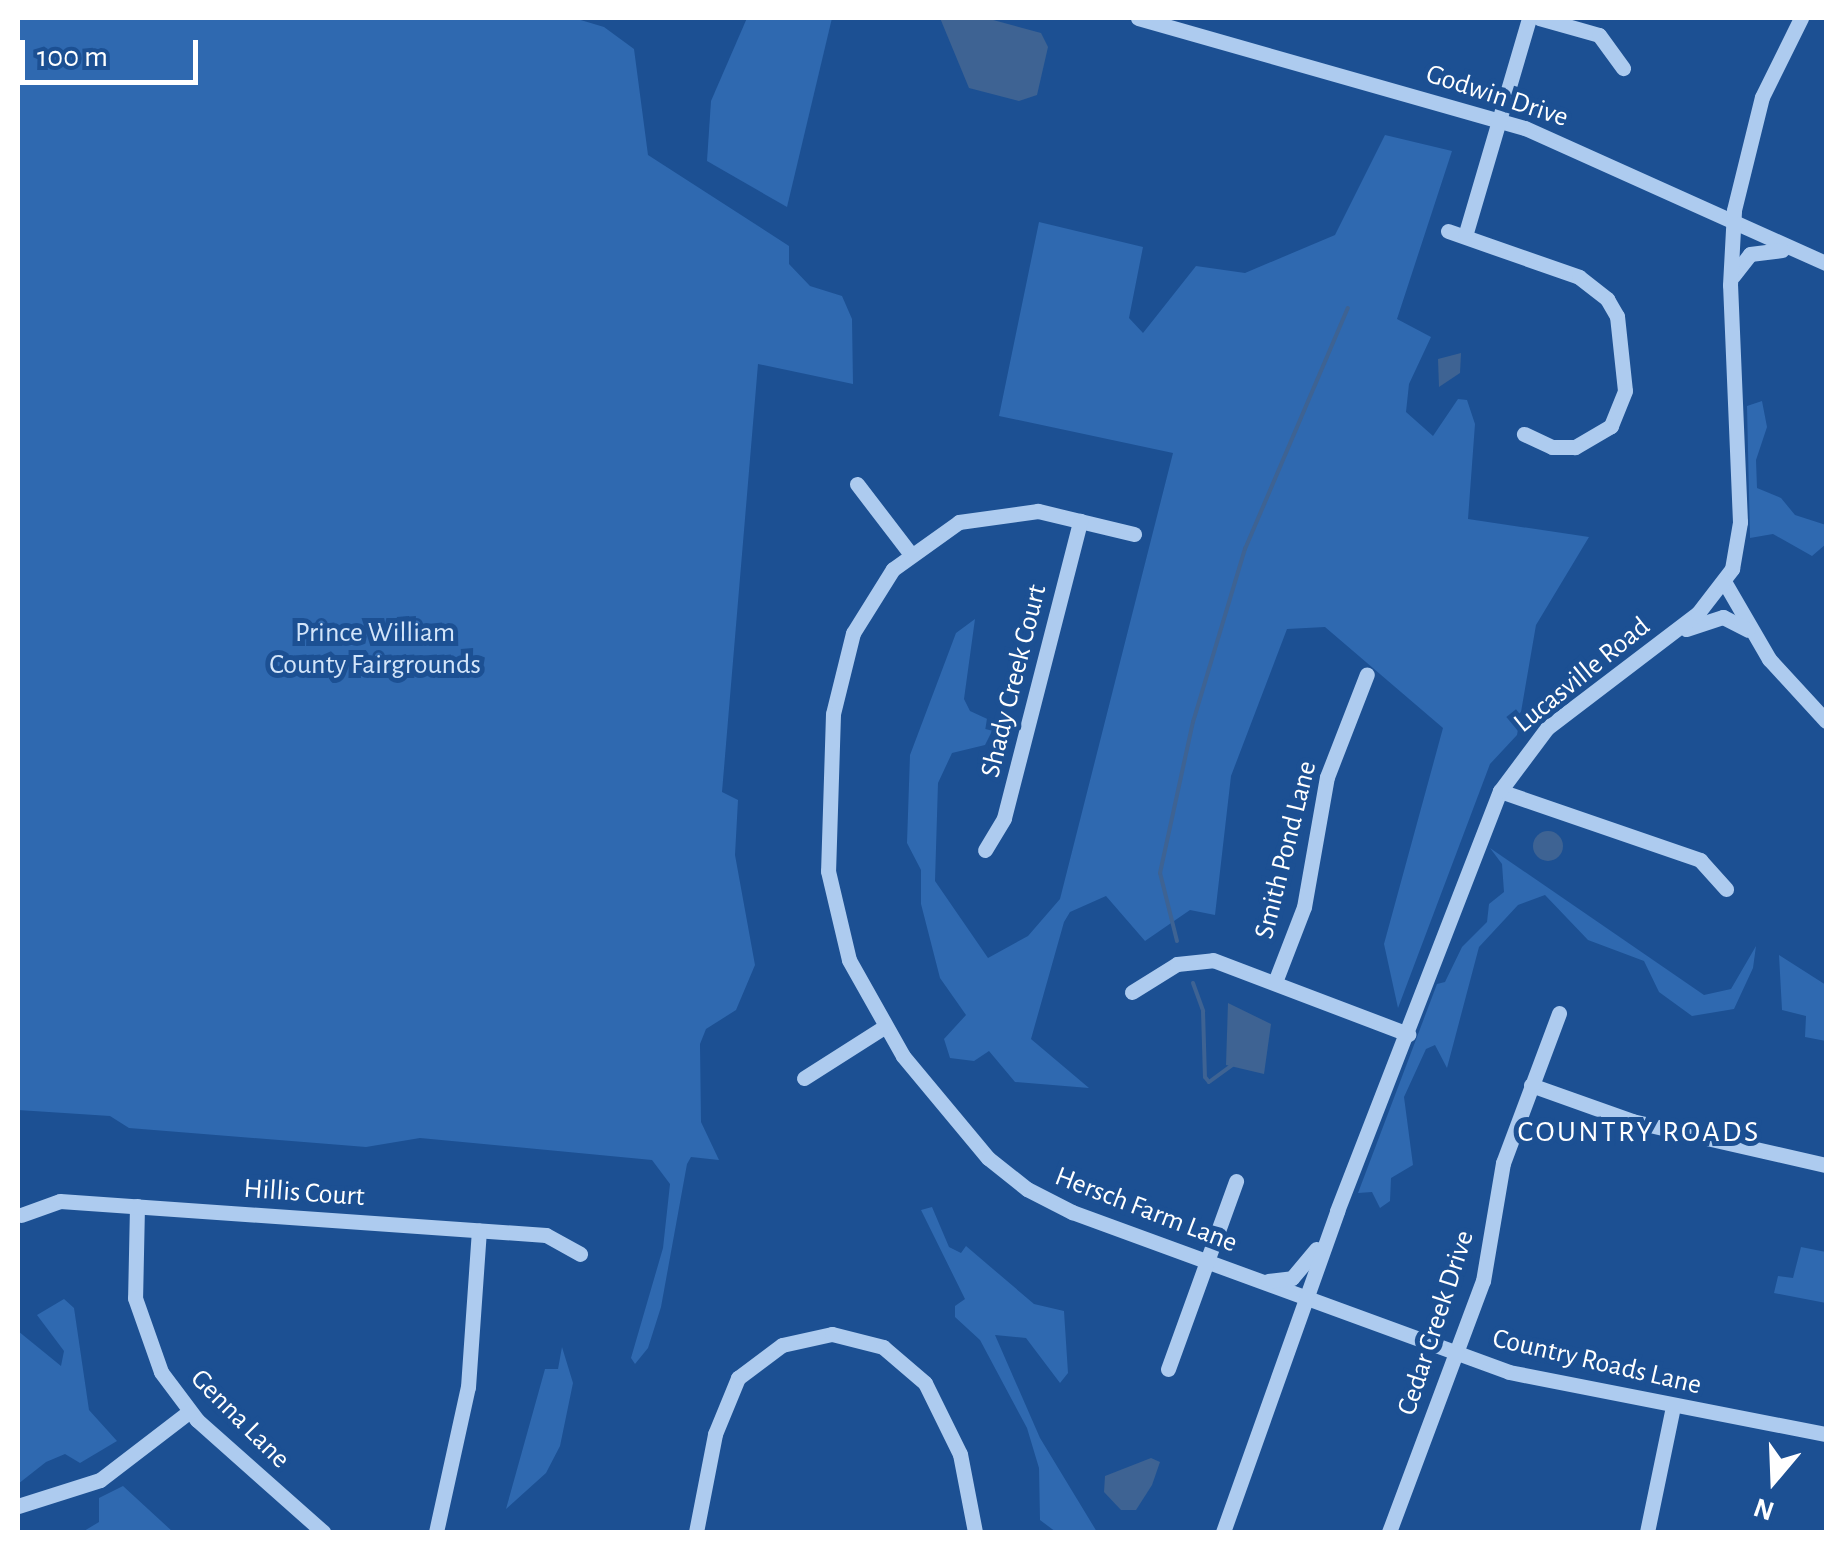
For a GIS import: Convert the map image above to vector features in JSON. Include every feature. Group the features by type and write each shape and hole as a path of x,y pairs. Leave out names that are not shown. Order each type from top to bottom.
{"street":[{"name":"Godwin Drive","path":"1138,18 1500,120 1568,144 1732,226 1826,263"},
{"path":"1465,236 1528,18"},
{"path":"1539,18 1599,35 1623,68"},
{"path":"1801,18 1750,134 1732,226 1730,284 1740,522 1725,583 1751,632 1788,685 1826,721"},
{"path":"1448,231 1579,277 1608,299 1617,316 1625,391 1611,426 1575,447 1552,447 1524,434"},
{"path":"1730,284 1738,264 1755,252 1801,253"},
{"path":"857,484 909,552"},
{"name":"Hersch Farm Lane","path":"1134,534 1025,510 980,515 909,552 864,610 842,663 828,803 834,910 854,971 884,1027 948,1113 1008,1176 1072,1212 1305,1298"},
{"name":"Shady Creek Court","path":"985,850 1004,818 1080,520"},
{"name":"Lucasville Road","path":"1223,1532 1337,1210 1500,791 1547,728 1671,635 1725,583"},
{"path":"1671,635 1723,618 1751,632"},
{"name":"Smith Pond Lane","path":"1276,982 1304,907 1327,777 1367,674"},
{"path":"1500,791 1700,860 1726,889"},
{"path":"1132,992 1171,966 1200,959 1276,982 1408,1034"},
{"name":"Cedar Creek Drive","path":"1389,1532 1487,1267 1503,1163 1559,1013"},
{"path":"804,1078 884,1027"},
{"path":"1532,1085 1632,1121 1826,1164"},
{"path":"1168,1370 1236,1181"},
{"name":"Hillis Court","path":"21,1215 60,1200 554,1236 580,1254"},
{"name":"Genna Lane","path":"137,1206 133,1280 140,1322 161,1372 190,1412 323,1532"},
{"path":"1258,1280 1282,1280 1300,1272 1337,1210"},
{"path":"436,1532 468,1388 478,1230"},
{"name":"Country Roads Lane","path":"1305,1298 1455,1353 1556,1384 1826,1434"},
{"path":"696,1532 715,1434 738,1378 782,1345 832,1334 883,1347 925,1384 960,1454 976,1532"},
{"path":"1647,1532 1673,1406"},
{"path":"18,1506 100,1480 190,1412"}],"green space":[{"name":"Prince William County Fairgrounds","path":"18,18 574,18 604,27 634,49 648,155 789,246 789,264 810,286 842,296 852,319 853,384 758,364 722,792 738,800 735,855 755,965 736,1010 706,1029 700,1044 701,1122 719,1160 691,1157 687,1164 661,1307 648,1348 635,1364 631,1358 663,1248 670,1184 652,1160 420,1138 366,1147 129,1128 110,1116 18,1110"},
{"path":"747,18 832,18 787,207 707,161 711,101"},
{"path":"1385,135 1452,151 1397,319 1431,337 1409,384 1406,412 1433,436 1458,399 1467,400 1475,424 1468,519 1589,537 1536,625 1517,735 1490,764 1398,1008 1384,944 1443,728 1325,627 1287,629 1231,776 1215,915 1190,910 1145,941 1106,896 1070,912 1064,922 1031,1039 1089,1088 1015,1082 989,1051 974,1061 950,1058 944,1039 966,1015 940,978 921,904 921,870 907,843 910,755 956,633 975,619 964,699 970,711 996,723 985,745 952,753 938,783 935,881 988,958 1028,936 1060,899 1173,453 999,416 1039,222 1143,247 1129,318 1143,333 1196,266 1245,273 1335,235"},
{"path":"1762,401 1767,427 1756,460 1757,488 1781,498 1795,515 1826,525 1826,544 1812,556 1773,534 1750,538 1747,406"},
{"path":"1490,848 1704,995 1731,989 1756,946 1753,968 1734,1009 1692,1016 1659,992 1644,961 1588,940 1545,895 1518,905 1479,947 1447,1068 1435,1045 1426,1049 1404,1097 1413,1165 1391,1178 1390,1201 1380,1208 1372,1192 1358,1193 1437,984 1445,982 1462,947 1487,922 1489,904 1504,892 1502,864"},
{"path":"1779,955 1826,985 1826,1041 1805,1037 1806,1016 1782,1010"},
{"path":"932,1207 949,1247 961,1253 966,1246 1034,1304 1064,1311 1068,1373 1060,1383 1026,1338 995,1335 1040,1438 1097,1532 1056,1532 1040,1520 1039,1468 1027,1428 980,1340 955,1317 955,1306 965,1299 921,1210"},
{"path":"1801,1247 1826,1252 1826,1303 1774,1293 1778,1276 1793,1278"},
{"path":"64,1299 74,1308 89,1410 117,1441 80,1463 65,1454 46,1462 18,1484 18,1331 61,1366 64,1351 37,1315"},
{"path":"562,1347 573,1383 560,1446 546,1473 506,1509 545,1369 558,1369"},
{"path":"123,1486 173,1532 49,1532 84,1531 99,1522 99,1498"}],"shaded area":[{"path":"940,18 986,18 1041,33 1048,47 1037,95 1019,101 969,88"},
{"path":"1461,353 1460,373 1439,387 1438,359"},
{"path":"1548,831 1559,835 1563,846 1559,857 1548,861 1537,857 1533,846 1537,835"},
{"path":"1228,1003 1271,1024 1264,1074 1226,1065"},
{"path":"1151,1458 1160,1462 1152,1485 1136,1510 1121,1510 1104,1492 1105,1476"}],"waterway":[{"path":"1177,941 1160,873 1193,722 1245,549 1348,308"},
{"path":"1193,983 1203,1011 1205,1077 1209,1082 1232,1065"}],"district":[{"name":"COUNTRY ROADS","path":"1639,1132"}]}
